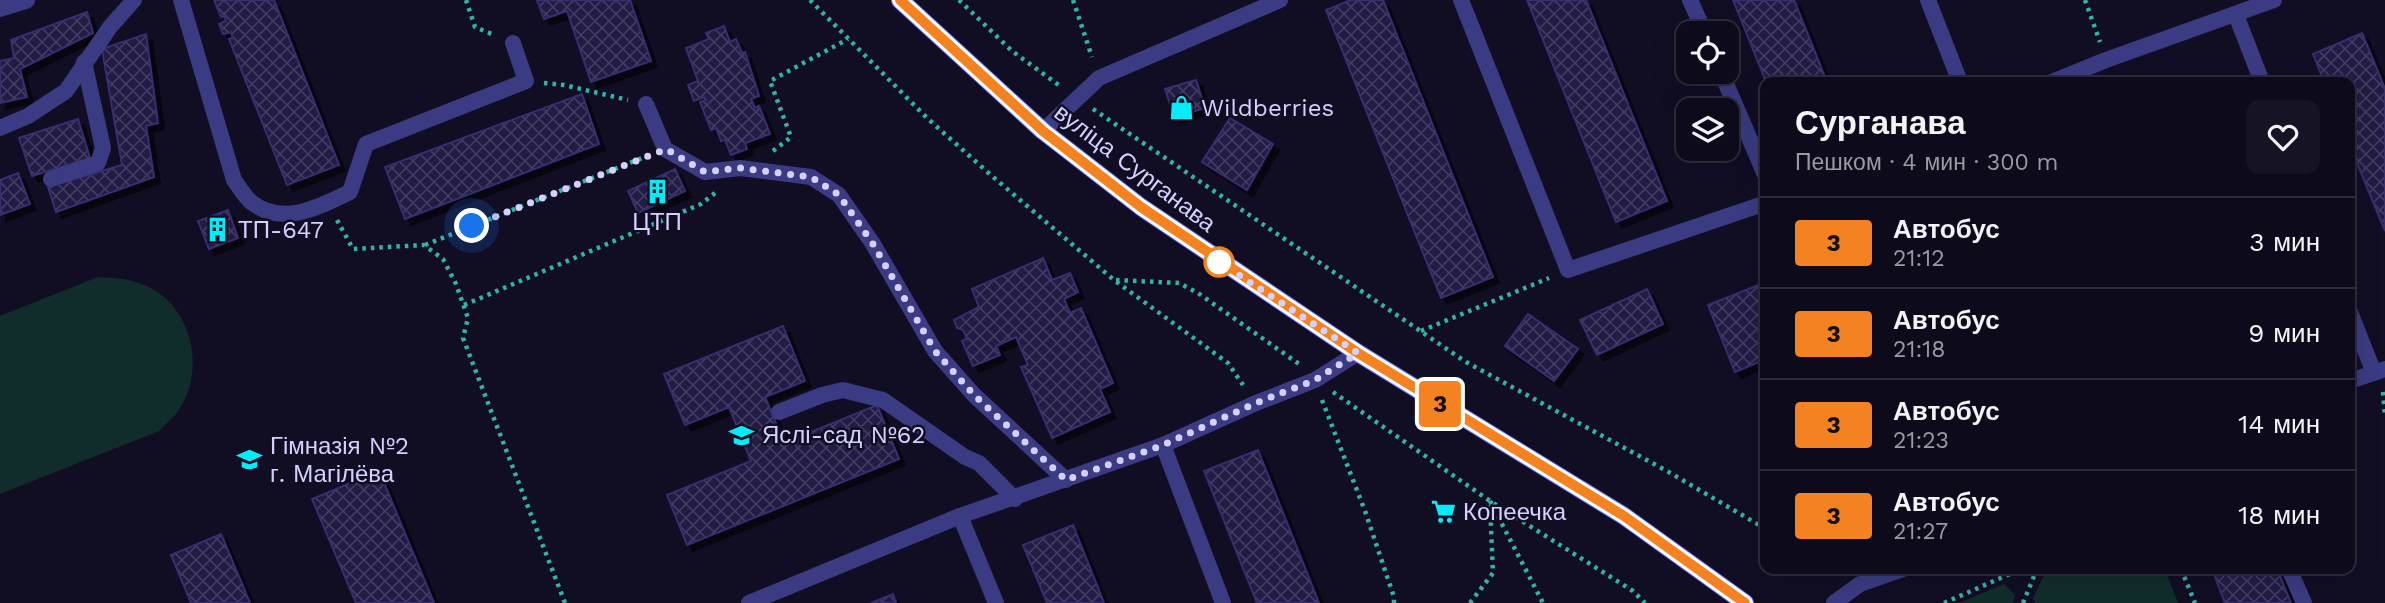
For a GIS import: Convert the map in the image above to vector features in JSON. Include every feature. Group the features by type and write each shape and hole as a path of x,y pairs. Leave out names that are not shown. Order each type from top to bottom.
{"main road":[{"name":"вуліца Сурганава","path":"900,0 1043,131 1141,207 1358,353 1624,516 1745,603"}],"street":[{"path":"0,8 26,0"}],"lane":[{"path":"0,128 27,116 66,90 119,15 134,0"},
{"path":"181,0 234,180 251,202 267,211 292,216 350,192 366,144 526,81 513,43"},
{"path":"1043,131 1099,78 1280,0"},
{"path":"1461,0 1568,270 1760,205"},
{"path":"1690,0 1700,21"},
{"path":"1928,0 1958,77"},
{"path":"2064,77 2274,0"},
{"path":"2236,15 2260,77"},
{"path":"51,178 98,163 103,148 84,62"},
{"path":"1726,84 1760,163"},
{"path":"646,104 666,149 705,172 748,169 811,177 839,195 873,244 935,351 974,395 1066,480"},
{"path":"2355,322 2379,371 2355,379"},
{"path":"748,603 774,598 960,516 1015,499 1163,445 1315,380 1358,353"},
{"path":"779,412 843,390 883,400 965,457 979,463 1015,499"},
{"path":"1163,445 1223,603"},
{"path":"960,516 996,603"},
{"path":"1834,603 1860,584 1889,574"},
{"path":"2292,574 2304,603"}],"path":[{"path":"466,0 475,27 513,43"},
{"path":"810,0 927,118 1002,185 1114,280 1228,363 1256,403"},
{"path":"959,0 1012,51 1077,99 1466,362 1667,471 1760,525"},
{"path":"1073,0 1099,78"},
{"path":"2085,0 2106,60"},
{"path":"464,305 701,204 791,137 770,81 848,39"},
{"path":"564,85 646,104"},
{"path":"328,202 354,249 424,245 666,149"},
{"path":"424,245 443,259 464,305 468,318 463,338 565,603"},
{"path":"1420,331 1568,270"},
{"path":"1315,380 1490,500 1633,591 1645,603"},
{"path":"1469,603 1493,573 1490,500"},
{"path":"1490,500 1543,603"},
{"path":"1944,603 2010,574"},
{"path":"2023,603 2035,574"},
{"path":"2184,574 2195,603"}],"green space":[{"path":"98,277 145,285 165,298 177,311 191,344 193,361 187,395 178,411 159,431 0,494 0,316"},
{"path":"2045,574 2167,574 2178,603 2035,603 2033,598"},
{"path":"2004,584 2015,595 2013,603 1959,603"}],"building":[{"path":"214,0 274,0 339,165 287,185 229,39 233,38 231,32 223,34 219,24 226,21 224,16 221,17"},
{"path":"537,0 630,0 651,61 591,82 567,11 544,19"},
{"path":"1351,0 1383,0 1493,277 1441,298 1326,10"},
{"path":"1527,0 1586,0 1667,201 1616,222"},
{"path":"1733,0 1794,0 1825,77 1764,77"},
{"path":"87,12 93,33 20,69 27,97 0,103 0,61 14,58 11,40"},
{"path":"724,26 730,42 736,39 742,53 745,52 759,96 751,99 755,108 759,106 770,134 745,143 747,149 731,155 716,128 711,130 700,102 706,100 704,97 694,101 688,85 698,81 686,48 709,39 706,33"},
{"path":"2362,33 2385,89 2385,231 2355,158 2355,77 2322,77 2313,54"},
{"path":"146,34 158,123 146,126 154,177 56,212 48,187 122,165 102,49"},
{"path":"1196,80 1205,108 1174,117 1165,89"},
{"path":"582,94 599,144 405,219 385,167"},
{"path":"1230,118 1273,144 1247,190 1202,162"},
{"path":"78,119 90,158 32,176 19,138"},
{"name":"ЦТП","path":"675,169 685,191 638,213 628,191"},
{"path":"18,173 30,204 0,215 0,180"},
{"name":"ТП-647","path":"228,210 238,238 209,249 198,221"},
{"path":"1043,258 1052,280 1070,273 1078,292 1064,299 1070,313 1081,308 1113,383 1100,389 1110,412 1052,438 1021,367 1028,365 1016,337 996,346 1000,355 973,366 962,341 967,339 954,320 979,307 972,289"},
{"path":"1760,284 1760,362 1735,372 1708,305"},
{"path":"1647,289 1663,324 1597,355 1580,320"},
{"path":"1528,314 1578,349 1554,381 1505,346"},
{"path":"783,326 805,381 765,397 784,443 877,405 899,459 687,545 667,495 751,461 729,407 685,425 664,374"},
{"path":"1258,450 1319,603 1257,603 1204,471"},
{"path":"379,471 434,603 356,603 312,499"},
{"path":"1073,525 1104,603 1047,603 1023,545"},
{"path":"221,534 250,603 191,603 171,555"},
{"path":"2214,574 2279,574 2291,603 2225,603"},
{"path":"893,594 896,603 871,603"}],"bus line":[{"name":"3","path":"900,0 1043,131 1141,207 1358,353 1624,516 1745,603"}],"place":[{"name":"Wildberries","path":"1181,108"},
{"name":"ЦТП","path":"657,191"},
{"name":"ТП-647","path":"218,230"},
{"name":"Яслі-сад №62","path":"742,435"},
{"name":"Гімназія №2 г. Магілёва","path":"250,460"},
{"name":"Копеечка","path":"1443,512"}],"route":[{"path":"472,226 666,149 705,172 740,168 811,177 839,195 873,244 935,351 974,395 1066,480 1163,445 1315,380 1358,353 1219,262"}]}
